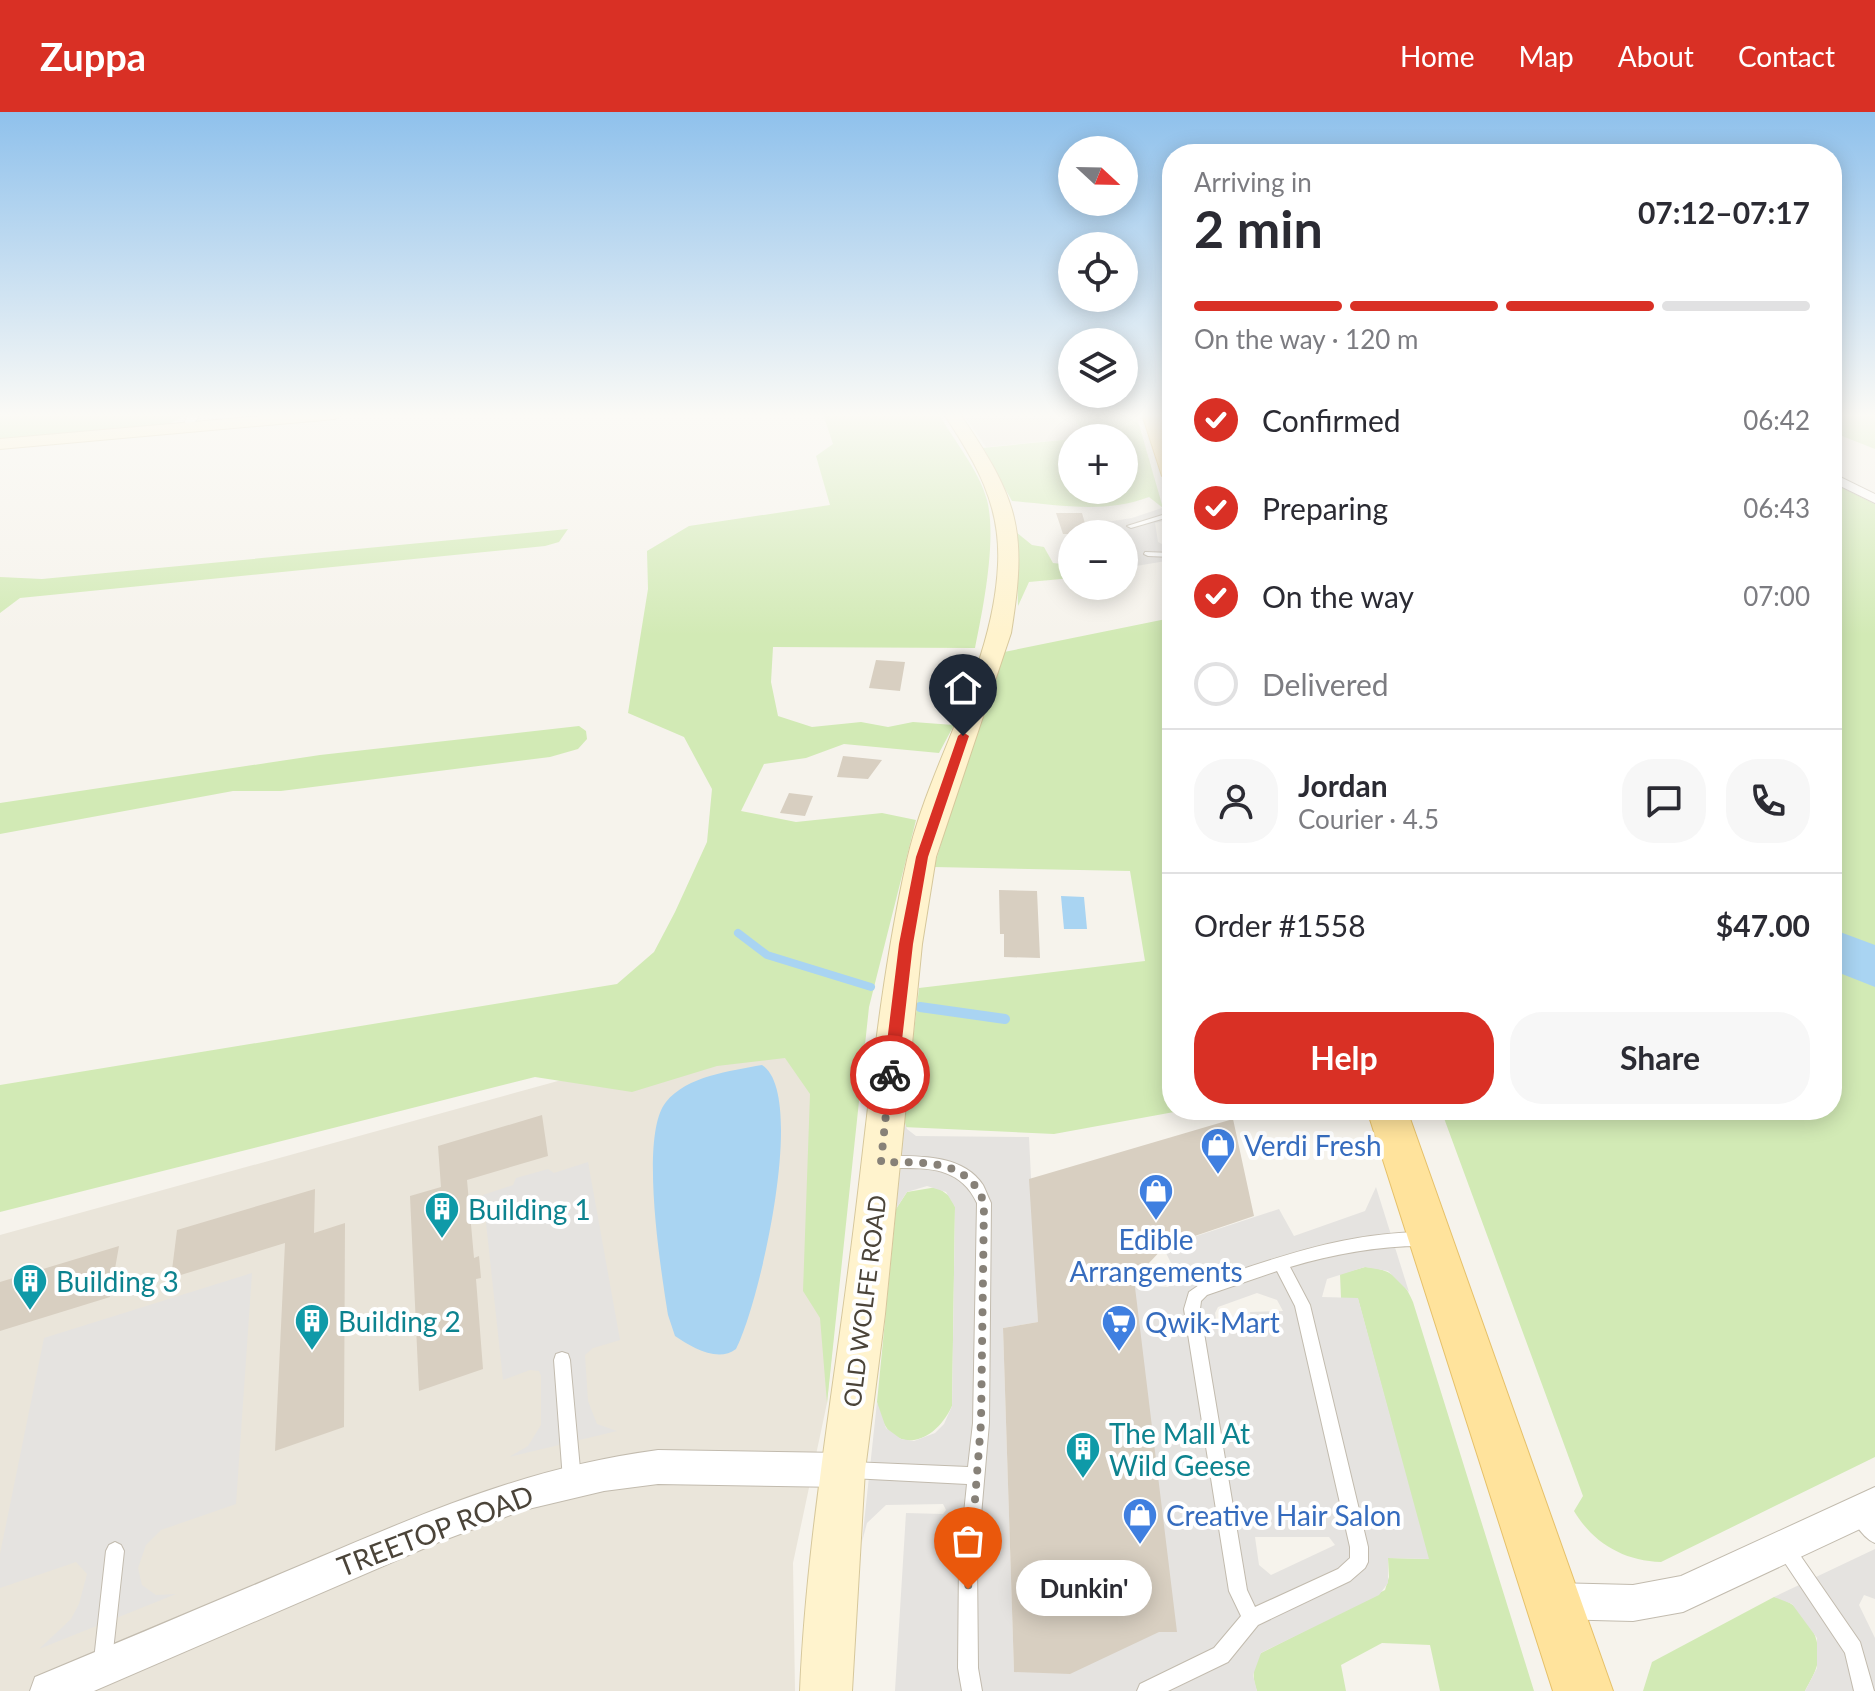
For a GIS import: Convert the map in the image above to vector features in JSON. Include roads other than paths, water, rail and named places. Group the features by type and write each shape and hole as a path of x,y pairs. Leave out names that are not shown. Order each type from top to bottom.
{"main road":[{"path":"1390,1120 1583,1691"}],"street":[{"name":"OLD WOLFE ROAD","path":"826,1691 828,1627 842,1470 902,974 922,857 1000,633 1006,598 1008,551 1002,498 996,488"},
{"path":"1853,488 1875,499"},
{"name":"TREETOP ROAD","path":"49,1691 464,1514 572,1481 658,1467 842,1470"},
{"path":"1553,1601 1633,1603 1683,1594 1784,1548 1869,1517"}],"lane":[{"path":"1138,524 1162,517"},
{"path":"1148,554 1162,555"},
{"path":"881,1162 950,1167 973,1182 984,1203 981,1423 968,1562 968,1668 972,1691"},
{"path":"1251,1618 1238,1591 1192,1302 1202,1290 1281,1264 1371,1240 1430,1239"},
{"path":"1147,1691 1221,1655 1251,1618 1354,1569 1360,1552 1302,1305 1281,1264"},
{"path":"562,1360 572,1481"},
{"path":"842,1470 976,1476"},
{"path":"1784,1548 1853,1649 1864,1691"},
{"path":"102,1668 115,1551"}],"water":[{"path":"1061,896 1084,897 1087,929 1064,929"},
{"path":"762,1065 775,1084 781,1115 775,1201 746,1325 736,1349 729,1353 713,1354 675,1336 668,1315 654,1204 654,1143 658,1119 666,1102 685,1086 710,1076"}],"waterway":[{"path":"738,933 767,955 871,987"},
{"path":"1842,952 1875,967"},
{"path":"920,1007 1005,1019"}],"place":[{"name":"Verdi Fresh","path":"1218,1176"},
{"name":"Edible Arrangements","path":"1156,1222"},
{"name":"Building 1","path":"442,1240"},
{"name":"Building 3","path":"30,1312"},
{"name":"Building 2","path":"312,1352"},
{"name":"Qwik-Mart","path":"1119,1353"},
{"name":"The Mall At Wild Geese","path":"1083,1480"},
{"name":"Creative Hair Salon","path":"1140,1546"},
{"name":"Dunkin'","path":"968,1589"}]}
